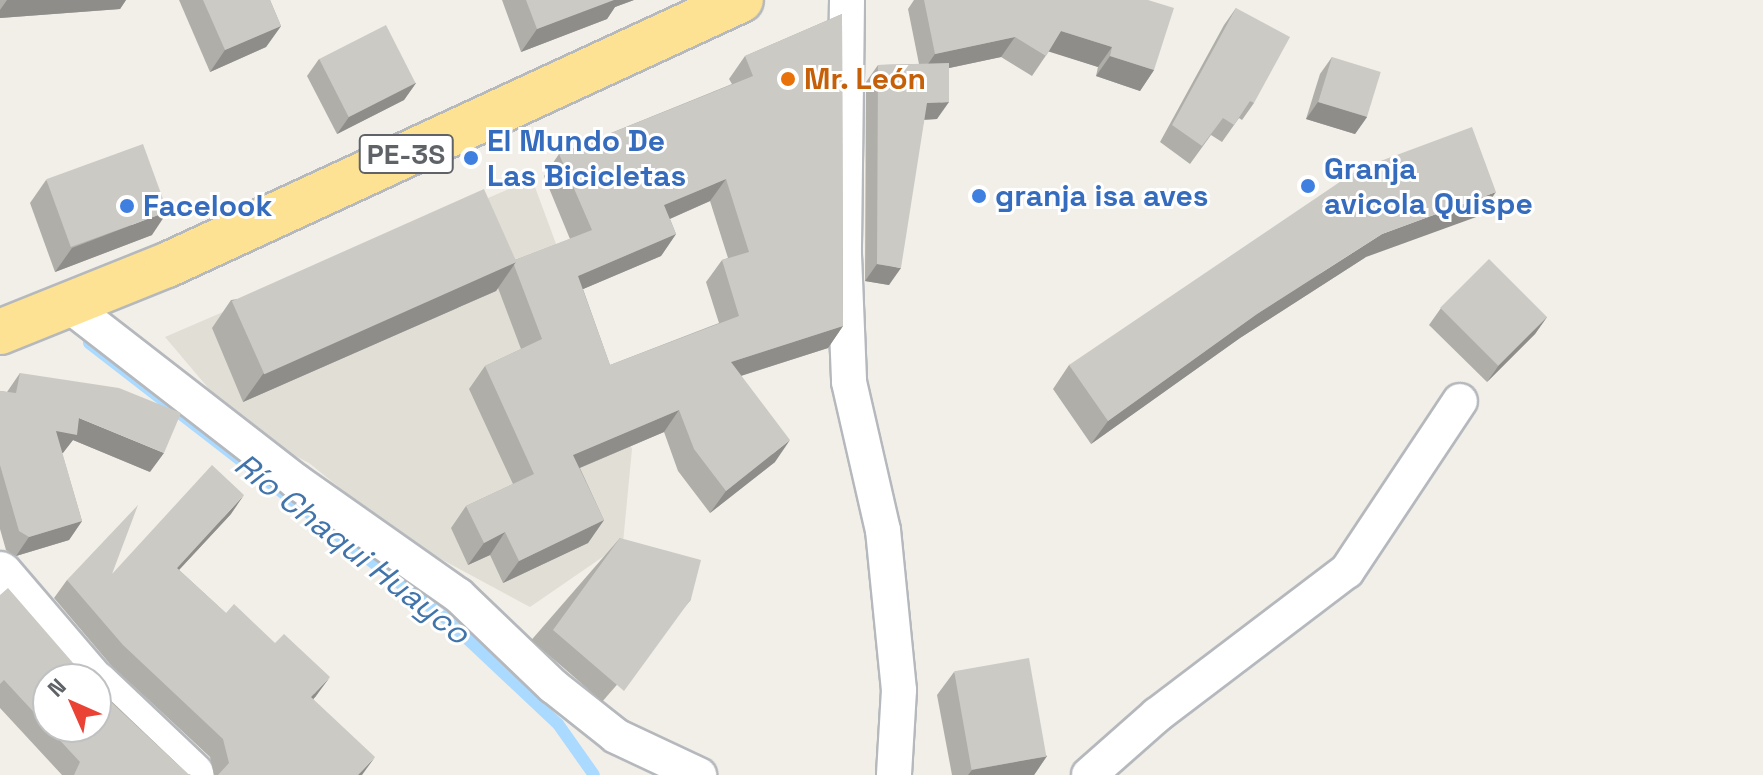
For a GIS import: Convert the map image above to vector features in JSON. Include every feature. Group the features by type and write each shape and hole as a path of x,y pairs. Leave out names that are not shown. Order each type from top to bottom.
{"highway":[{"name":"PE-3S","path":"0,332 70,306 741,0"}],"street":[{"path":"847,0 844,255 849,382 883,530 899,690 894,775"},
{"path":"70,306 297,482 458,595 553,686 616,736 699,775"},
{"path":"1089,775 1157,715 1347,571 1460,401"},
{"path":"1,578 76,663"},
{"path":"112,700 186,772"}],"shaded area":[{"path":"532,179 632,449 623,543 530,607 400,537 309,463 243,429 165,337"}],"building":[{"path":"203,0 270,0 281,26 225,50"},
{"path":"526,0 614,0 537,29"},
{"path":"924,0 1148,0 1174,8 1154,70 1110,56 1112,47 1061,31 1046,56 1015,37 935,54"},
{"path":"1236,8 1290,37 1254,103 1250,101 1234,125 1223,118 1202,146 1172,125"},
{"path":"842,14 843,326 731,362 790,440 726,491 694,449 679,410 573,455 604,520 519,561 505,532 484,543 466,506 534,474 485,366 542,339 514,265 515,260 592,230 559,154 753,76 745,56","holes":["726,179 749,252 722,260 739,316 610,365 578,276 676,234 664,205"]},
{"path":"386,25 416,83 349,117 319,59"},
{"path":"1332,57 1381,72 1367,117 1318,102"},
{"path":"949,63 949,102 927,103 901,268 877,264 878,65"},
{"path":"1472,127 1496,192 1382,234 1257,314 1108,421 1069,365 1359,169"},
{"path":"143,144 168,212 71,247 46,179"},
{"path":"484,189 517,262 264,374 232,301"},
{"path":"1489,259 1547,317 1498,366 1440,308"},
{"path":"20,373 119,388 181,413 164,453 79,418 77,435 56,431 82,521 29,537 19,531 0,465 0,391 16,393"},
{"path":"212,465 244,495 177,568 226,613 234,604 275,643 284,634 330,677 311,697 375,757 358,775 218,775 229,763 223,739 123,645 67,580 138,505 112,574"},
{"path":"620,538 701,560 691,599 624,691 553,630"},
{"path":"8,588 73,663 32,663 32,710 4,680 0,684 0,595"},
{"path":"1029,658 1046,756 972,770 954,671"},
{"path":"112,703 191,775 74,775 80,762 62,743 112,743"}],"waterway":[{"name":"Río Chaqui Huayco","path":"89,343 444,617 558,724 594,775"}],"place":[{"name":"Mr. León","path":"788,79"},
{"name":"El Mundo De Las Bicicletas","path":"471,158"},
{"name":"Granja avicola Quispe","path":"1308,186"},
{"name":"granja isa aves","path":"979,196"},
{"name":"Facelook","path":"127,206"}]}
